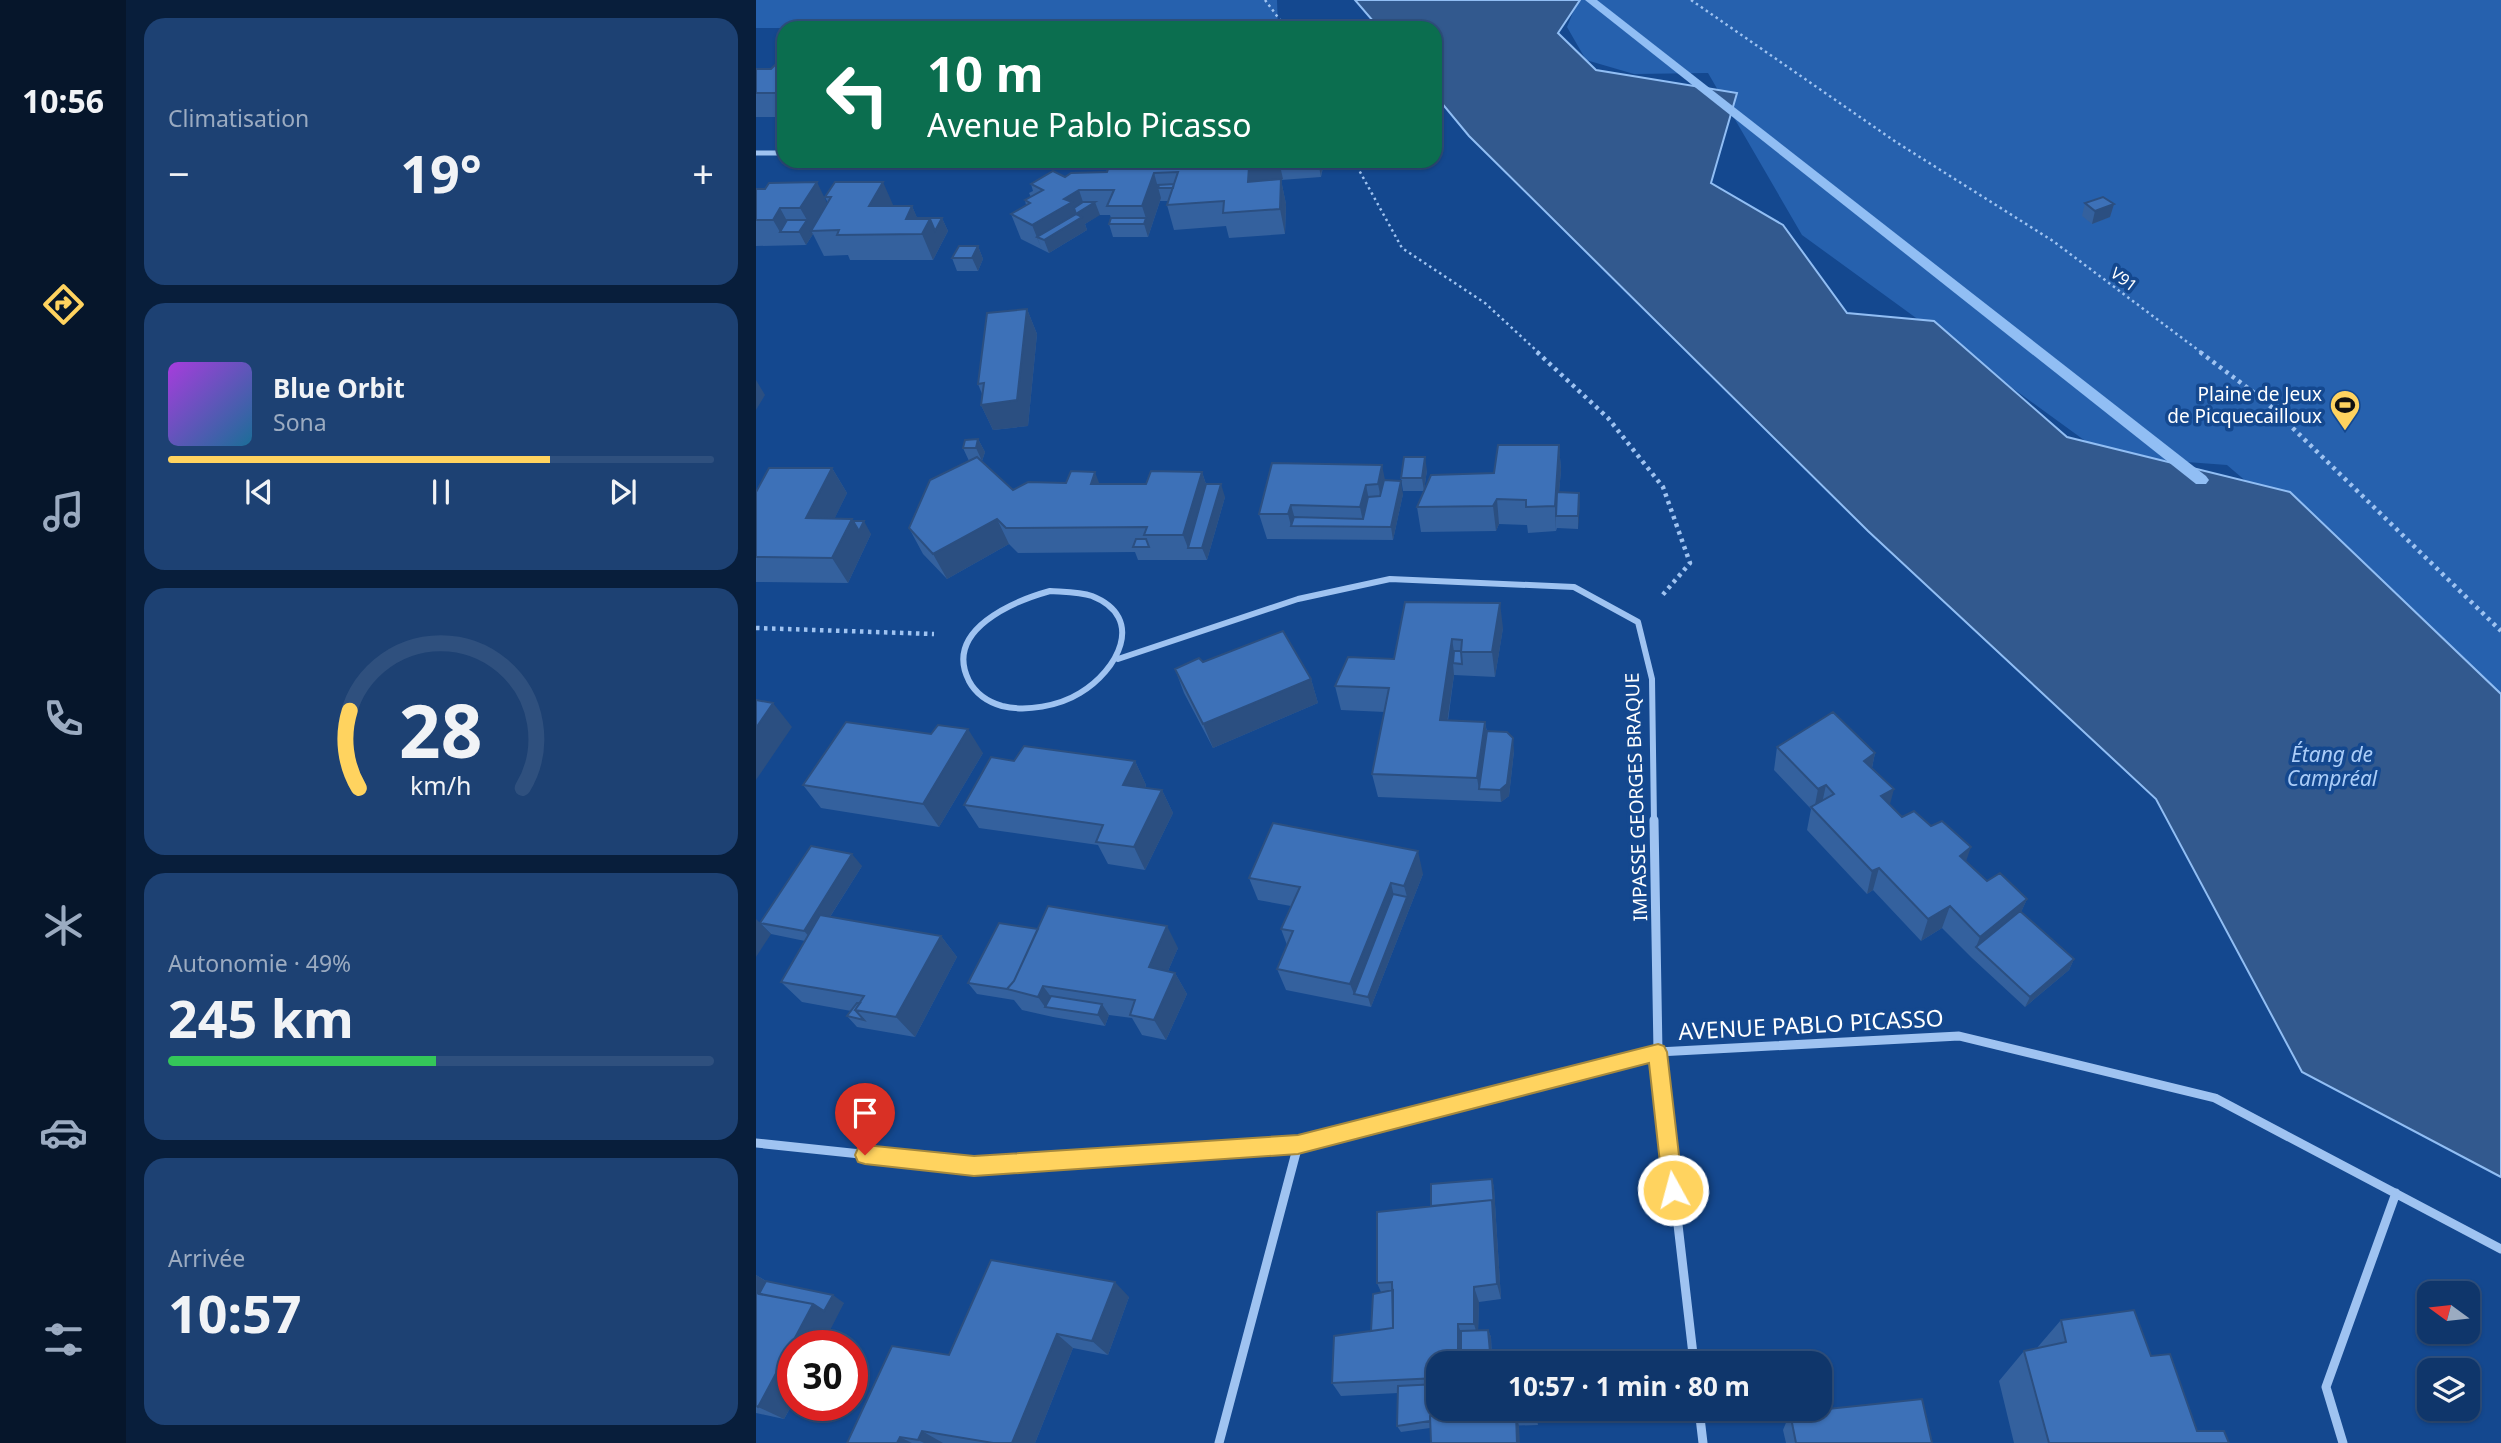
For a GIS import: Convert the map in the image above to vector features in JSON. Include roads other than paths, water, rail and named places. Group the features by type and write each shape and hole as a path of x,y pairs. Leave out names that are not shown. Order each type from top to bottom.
{"street":[{"path":"756,153 777,153"},
{"name":"IMPASSE GEORGES BRAQUE","path":"1118,659 1298,599 1390,579 1574,587 1638,622 1652,679 1658,1052 1693,1351"},
{"path":"1074,591 1096,596 1112,607 1122,622 1125,640 1118,659 1103,678 1092,686 1055,705 1027,709 1001,706 980,697 968,682 963,663 968,644 981,625 1000,609 1025,598 1050,592 1074,591"},
{"name":"AVENUE PABLO PICASSO","path":"756,1143 974,1166 1298,1144 1658,1052 1959,1036 2215,1098 2501,1249"},
{"path":"1219,1443 1298,1144"},
{"path":"2343,1443 2326,1387 2396,1194"},
{"path":"1700,1421 1703,1443"}],"water":[{"name":"Étang de Campréal","path":"1355,0 1580,0 1558,33 1596,70 1737,93 1711,183 1783,225 1847,313 1934,321 2067,437 2290,492 2501,694 2501,1177 2302,1072 2156,799 1868,531 1469,136 1442,103 1442,21 1373,21"}],"waterway":[{"path":"1590,0 2201,480"}],"place":[{"name":"Plaine de Jeux de Picquecailloux","path":"2345,432"}]}
